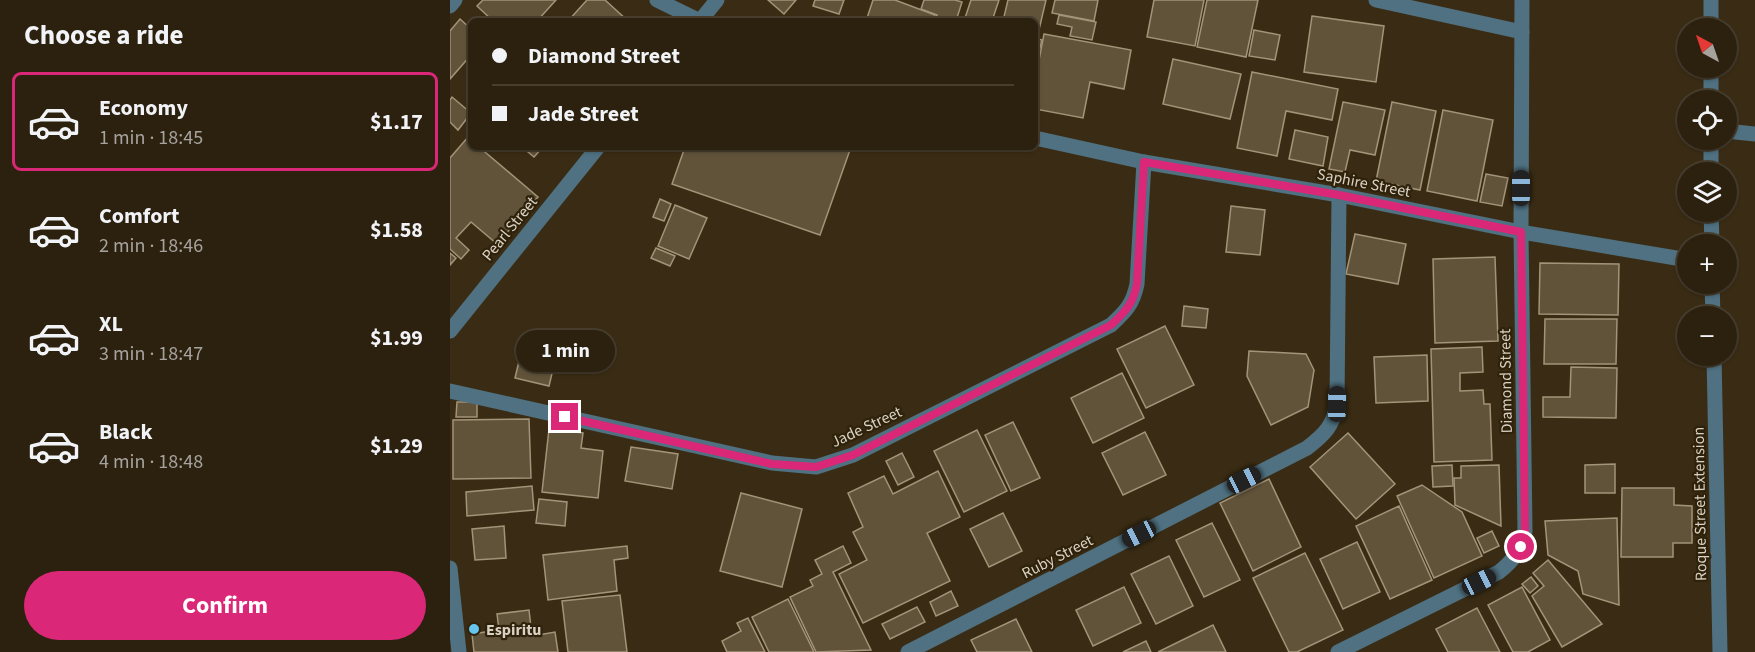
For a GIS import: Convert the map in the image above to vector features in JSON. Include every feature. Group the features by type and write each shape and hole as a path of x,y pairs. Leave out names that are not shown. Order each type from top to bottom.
{"street":[{"path":"450,6 454,0"},
{"path":"657,0 694,18"},
{"path":"702,18 717,0"},
{"path":"1376,0 1522,32"},
{"name":"Diamond Street","path":"1338,652 1499,572 1512,561 1521,547 1525,531 1521,232 1522,0"},
{"path":"1711,0 1711,18"},
{"path":"1737,133 1755,135"},
{"name":"Saphire Street","path":"1038,139 1144,162 1339,195 1521,232 1677,258"},
{"name":"Pearl Street","path":"450,331 596,150"},
{"name":"Jade Street","path":"450,391 772,464 816,467 853,455 1111,325 1125,312 1134,299 1137,284 1144,162"},
{"name":"Ruby Street","path":"908,652 1307,448 1321,438 1334,422 1337,404 1339,195"},
{"name":"Roque Street Extension","path":"1714,366 1720,652"},
{"path":"450,568 459,652"}],"building":[{"path":"483,0 556,0 540,18 490,18 477,6"},
{"path":"587,0 605,0 625,18 571,18"},
{"path":"768,0 796,0 784,14"},
{"path":"815,0 844,0 839,14 813,6"},
{"path":"873,0 895,0 935,15 934,18 867,18"},
{"path":"924,0 962,2 957,18 936,18 937,15 921,9"},
{"path":"971,0 999,0 993,18 965,18"},
{"path":"1008,0 1046,0 1038,34 1038,18 1004,18"},
{"path":"1055,0 1098,0 1094,21 1052,13"},
{"path":"1154,0 1204,0 1195,46 1147,37"},
{"path":"1207,0 1258,0 1246,57 1197,47"},
{"path":"1059,15 1096,22 1092,40 1070,36 1072,27 1057,24"},
{"path":"1312,16 1384,26 1376,82 1304,72"},
{"path":"460,19 468,26 468,58 450,79 450,31"},
{"path":"1254,30 1280,35 1275,60 1249,56"},
{"path":"1044,34 1131,50 1124,89 1090,82 1083,118 1038,110 1038,65"},
{"path":"1038,39 1042,40 1038,55"},
{"path":"1173,59 1241,74 1230,119 1163,104"},
{"path":"1252,72 1338,89 1332,120 1286,111 1277,156 1237,148"},
{"path":"452,97 468,110 468,117 458,130 450,122"},
{"path":"1343,102 1385,110 1375,155 1350,150 1345,172 1329,169"},
{"path":"1392,102 1436,111 1420,190 1376,181"},
{"path":"1443,110 1493,120 1477,201 1427,191"},
{"path":"1295,130 1328,137 1323,166 1289,159"},
{"path":"468,137 468,150 483,150 538,197 497,244 471,222 456,238 469,250 461,259 450,249 450,158"},
{"path":"526,150 540,150 534,157"},
{"path":"684,150 850,150 820,235 672,184"},
{"path":"1486,174 1508,178 1502,206 1480,202"},
{"path":"660,199 671,204 664,221 653,217"},
{"path":"675,205 707,218 689,259 658,246"},
{"path":"1231,206 1265,210 1260,255 1226,252"},
{"path":"1355,234 1406,244 1398,284 1346,274"},
{"path":"656,248 675,256 670,266 651,258"},
{"path":"450,253 456,258 450,265"},
{"path":"1495,257 1498,341 1435,343 1433,259"},
{"path":"1540,263 1619,264 1618,315 1539,314"},
{"path":"1184,306 1208,309 1206,328 1182,326"},
{"path":"1545,319 1617,319 1616,364 1544,364"},
{"path":"1165,326 1194,385 1146,408 1117,349"},
{"path":"525,336 559,344 549,386 515,378"},
{"path":"1482,347 1483,372 1460,373 1460,391 1483,390 1484,404 1490,404 1492,460 1434,462 1431,349"},
{"path":"1249,351 1306,354 1314,370 1308,407 1271,425 1247,376"},
{"path":"1427,355 1428,401 1376,403 1374,357"},
{"path":"1571,367 1617,368 1616,418 1543,417 1543,397 1570,397"},
{"path":"1122,373 1144,418 1093,443 1071,398"},
{"path":"457,402 477,402 477,417 456,417"},
{"path":"529,419 531,478 453,479 453,420"},
{"path":"1013,422 1040,478 1011,491 985,435"},
{"path":"549,429 583,433 581,448 603,451 598,498 542,492"},
{"path":"977,430 1007,491 964,512 934,451"},
{"path":"1145,432 1166,475 1123,495 1102,453"},
{"path":"1348,433 1395,484 1356,519 1310,467"},
{"path":"631,447 678,454 672,489 625,481"},
{"path":"902,453 914,477 898,485 886,461"},
{"path":"1615,464 1615,493 1585,493 1585,465"},
{"path":"1452,465 1453,486 1433,487 1432,466"},
{"path":"1499,465 1501,526 1455,505 1454,478 1461,478 1461,466"},
{"path":"938,471 960,517 927,533 950,581 863,623 839,574 867,560 853,532 863,527 848,493 884,476 893,494"},
{"path":"1269,479 1301,547 1253,571 1220,503"},
{"path":"1422,485 1462,512 1482,556 1434,578 1397,496"},
{"path":"532,486 534,510 467,516 466,492"},
{"path":"1622,488 1674,488 1674,505 1692,506 1692,543 1673,543 1673,557 1621,557"},
{"path":"741,493 802,509 782,587 720,571"},
{"path":"539,499 567,502 565,526 536,523"},
{"path":"1399,506 1432,580 1390,599 1356,526"},
{"path":"1003,513 1022,551 989,567 970,529"},
{"path":"1617,518 1619,605 1583,594 1578,571 1548,555 1545,521"},
{"path":"1212,523 1240,580 1204,597 1176,540"},
{"path":"504,526 506,558 475,560 472,529"},
{"path":"1492,531 1499,546 1484,553 1477,538"},
{"path":"1357,542 1380,592 1343,609 1320,559"},
{"path":"627,546 628,558 614,560 617,591 548,600 543,555"},
{"path":"843,546 851,563 833,572 871,650 816,652 790,597 813,586 810,580 822,574 815,560"},
{"path":"1305,553 1343,630 1297,652 1289,652 1253,578"},
{"path":"1169,556 1193,606 1156,624 1131,574"},
{"path":"1548,560 1602,624 1562,647 1532,596 1544,586 1533,573"},
{"path":"1531,577 1538,586 1530,593 1522,584"},
{"path":"1124,587 1141,623 1093,646 1076,610"},
{"path":"1522,587 1550,640 1528,652 1513,652 1488,605"},
{"path":"951,591 958,606 936,616 930,602"},
{"path":"620,595 627,652 568,652 562,601"},
{"path":"788,599 814,652 769,652 752,617"},
{"path":"917,607 925,622 890,639 882,624"},
{"path":"1477,608 1500,652 1448,652 1436,629"},
{"path":"529,610 532,636 555,632 558,652 474,652 472,634 499,630 497,614"},
{"path":"748,618 765,652 727,652 722,641 741,631 737,623"},
{"path":"1016,619 1032,652 977,652 971,640"},
{"path":"1213,625 1226,652 1158,652"},
{"path":"1146,641 1151,652 1123,652"}],"place":[{"name":"Espiritu","path":"474,629"}],"route":[{"path":"565,417 772,464 816,467 853,455 1111,325 1125,312 1134,299 1137,284 1144,162 1339,195 1521,232 1525,531 1521,547"}]}
